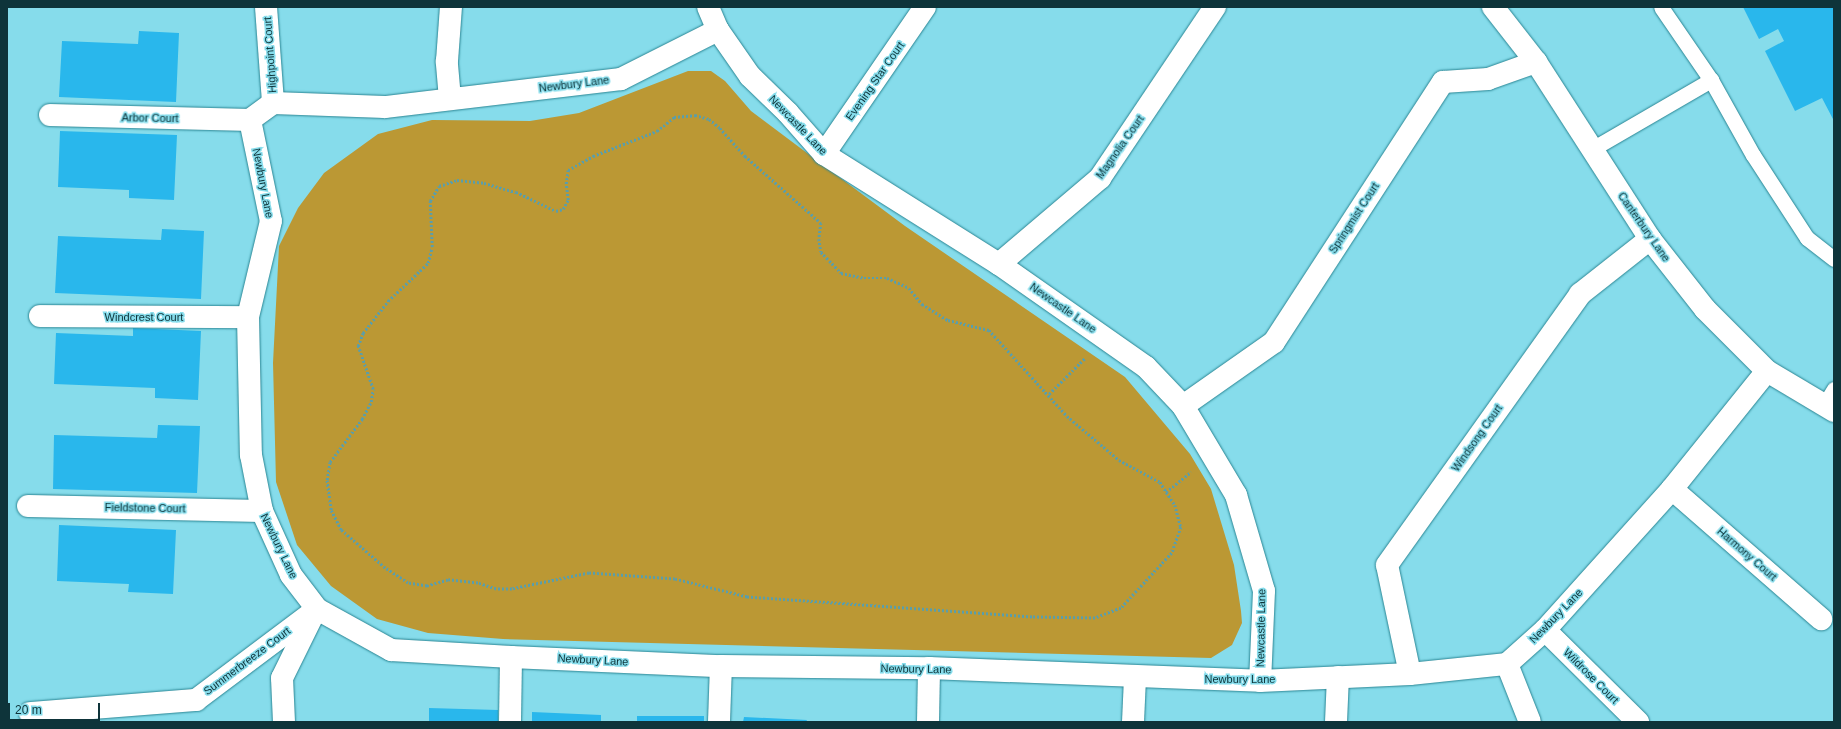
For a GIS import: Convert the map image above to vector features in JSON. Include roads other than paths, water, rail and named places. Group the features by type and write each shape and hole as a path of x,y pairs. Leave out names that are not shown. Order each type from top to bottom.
{"street":[{"name":"Highpoint Court","path":"266,7 273,103"},
{"path":"450,99 447,61 451,7"},
{"path":"708,7 718,30"},
{"name":"Evening Star Court","path":"824,154 925,7"},
{"name":"Magnolia Court","path":"999,264 1100,178 1215,7"},
{"name":"Canterbury Lane","path":"1493,7 1536,62 1650,239 1705,309 1767,371 1831,402"},
{"name":"Newbury Lane","path":"273,103 385,107 621,79 718,30"},
{"name":"Newcastle Lane","path":"718,30 750,76 788,113 824,154 999,264 1105,338 1146,367 1183,406 1236,495 1264,591 1260,680"},
{"name":"Springmist Court","path":"1183,406 1274,342 1443,82 1488,78 1536,62"},
{"path":"250,120 273,103"},
{"name":"Arbor Court","path":"50,115 250,120"},
{"name":"Newbury Lane","path":"250,120 271,221 248,317 251,455 262,511 290,575 317,608 391,650 721,666 929,668 1135,678 1260,680 1410,674 1507,664 1545,630 1672,490 1767,371"},
{"name":"Windsong Court","path":"1410,674 1387,565 1580,294 1650,239"},
{"name":"Windcrest Court","path":"40,316 248,317"},
{"name":"Harmony Court","path":"1672,490 1821,619"},
{"name":"Fieldstone Court","path":"28,506 262,511"},
{"path":"284,722 282,678 317,608"},
{"name":"Summerbreeze Court","path":"30,713 196,700 317,608"},
{"name":"Wildrose Court","path":"1545,630 1638,722"},
{"path":"510,722 511,656"},
{"path":"1507,664 1530,722"},
{"path":"719,722 721,666"},
{"path":"928,722 929,668"},
{"path":"1336,722 1338,677"},
{"path":"1133,722 1135,678"}],"lane":[{"path":"1661,7 1711,80 1753,155 1807,238 1834,259"},
{"path":"1592,148 1711,80"}]}
